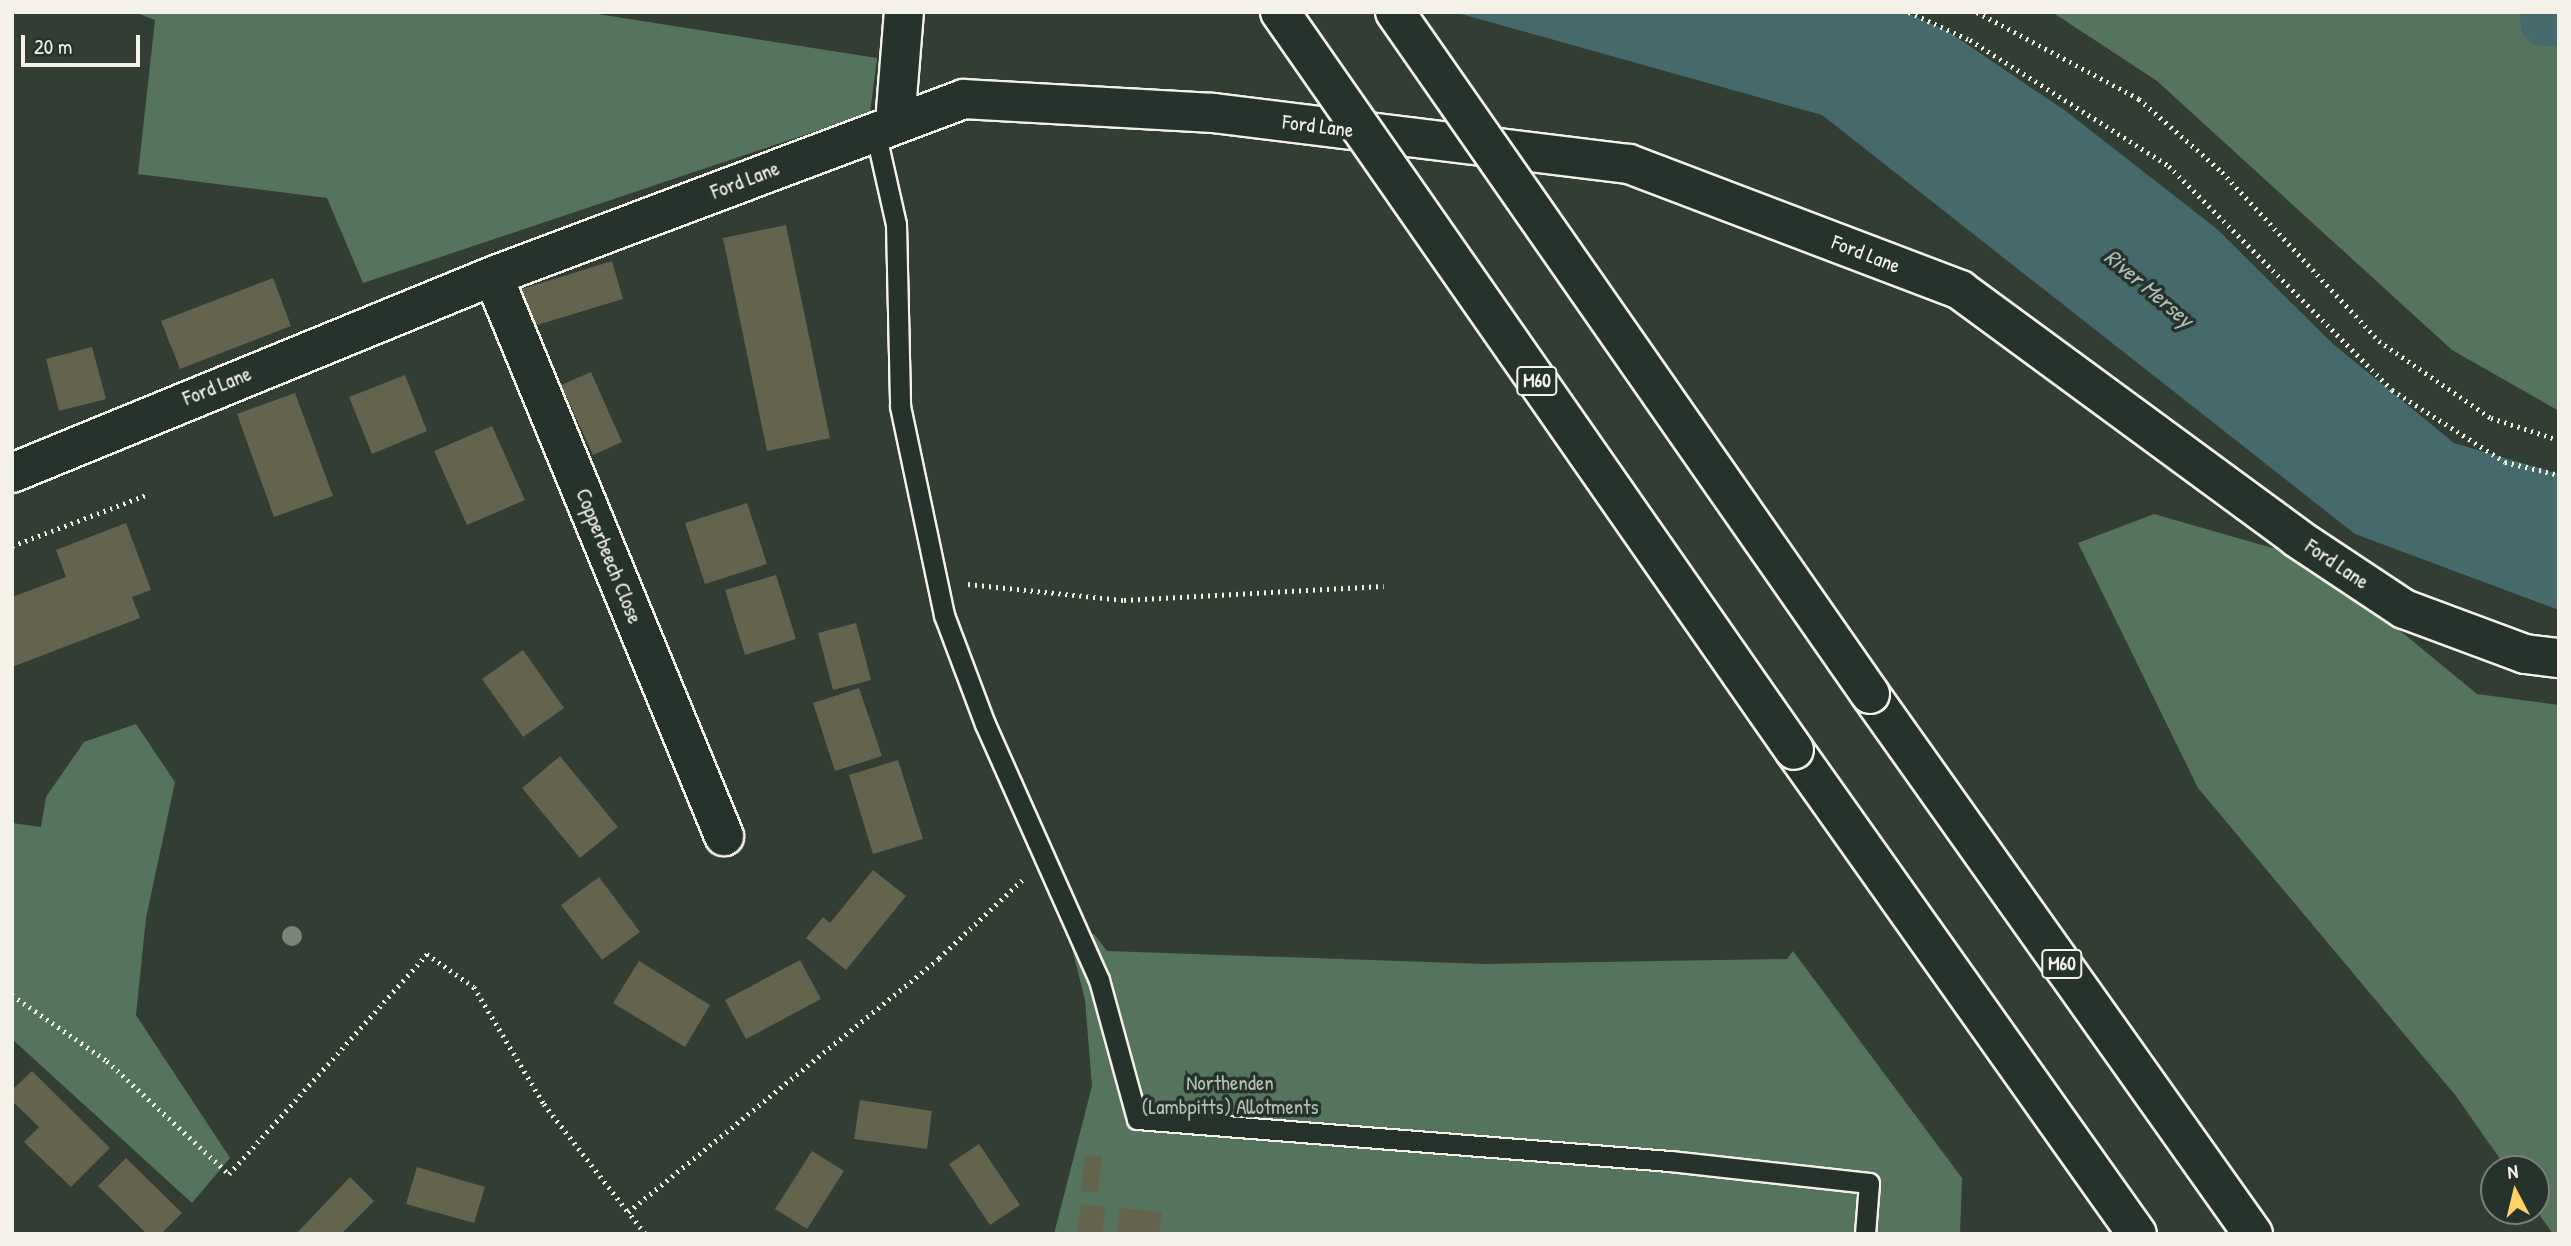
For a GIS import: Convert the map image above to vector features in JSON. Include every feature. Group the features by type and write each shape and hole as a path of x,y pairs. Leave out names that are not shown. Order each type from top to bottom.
{"main road":[{"path":"885,127 904,12"},
{"name":"M60","path":"1280,12 1794,750 2137,1234"},
{"name":"M60","path":"1395,12 1870,694 2253,1234"},
{"name":"Ford Lane","path":"12,473 493,276 964,99 1199,112 1629,164 1960,289 2297,538 2404,609 2525,654 2559,658"},
{"name":"Copperbeech Close","path":"493,276 724,836"}],"lane":[{"path":"885,127 896,224 900,406 941,603 985,724 1098,980 1138,1119 1670,1161 1869,1183 1865,1234"}],"path":[{"path":"1909,12 1970,40 2169,166 2392,390 2505,462 2559,475"},
{"path":"1977,12 2139,99 2222,172 2379,341 2491,418 2559,440"},
{"path":"12,546 149,494"},
{"path":"963,578 971,587 1124,600 1384,586"},
{"path":"628,1212 939,958 1045,858"},
{"path":"12,995 107,1061 229,1174 427,954 474,987 544,1104 645,1234"}],"green space":[{"path":"134,12 585,12 877,58 870,113 363,283 327,198 138,174 155,20"},
{"path":"2052,12 2559,12 2559,411 2452,350 2157,81"},
{"path":"2154,514 2314,560 2477,694 2559,705 2559,1234 2553,1234 2547,1225 2550,1225 2550,1155 2497,1155 2456,1096 2198,788 2078,543"},
{"path":"136,724 175,782 146,918 136,1015 230,1158 192,1203 12,1039 12,823 41,827 46,797 84,742"},
{"name":"Northenden (Lambpitts) Allotments","path":"1094,934 1107,951 1486,964 1787,959 1793,951 1962,1178 1960,1234 1054,1234 1092,1086 1085,1000 1071,944"}],"water":[{"name":"River Mersey","path":"1454,12 1906,12 1949,32 2067,112 2217,229 2333,344 2454,443 2559,474 2559,610 2355,534 1822,115"},
{"path":"2520,12 2559,12 2559,47 2533,45 2521,31"}],"building":[{"path":"786,225 830,438 767,451 723,238"},
{"path":"612,261 623,299 527,328 515,291"},
{"path":"273,278 291,326 180,369 161,321"},
{"path":"92,347 106,399 59,411 46,359"},
{"path":"591,372 622,442 593,455 561,385"},
{"path":"405,375 427,431 372,454 349,397"},
{"path":"295,393 333,496 274,517 237,414"},
{"path":"492,426 525,500 467,525 434,451"},
{"path":"747,503 767,564 705,584 685,523"},
{"path":"126,523 151,590 132,597 140,618 12,667 12,597 66,577 56,550"},
{"path":"776,575 796,639 745,655 725,590"},
{"path":"856,623 871,680 833,690 818,633"},
{"path":"523,650 564,708 523,737 482,679"},
{"path":"859,688 882,756 835,771 813,703"},
{"path":"560,756 618,827 580,858 522,788"},
{"path":"898,760 923,839 873,854 849,775"},
{"path":"873,870 906,896 846,970 806,938 823,917 830,923"},
{"path":"599,877 640,932 602,960 561,905"},
{"path":"800,960 821,999 746,1039 725,1000"},
{"path":"639,961 710,1005 685,1047 613,1003"},
{"path":"32,1071 110,1148 71,1187 24,1142 39,1127 12,1101 12,1090"},
{"path":"860,1100 932,1111 927,1149 854,1139"},
{"path":"979,1144 1020,1205 990,1225 949,1164"},
{"path":"812,1151 844,1171 807,1229 775,1209"},
{"path":"1085,1155 1102,1156 1098,1193 1081,1191"},
{"path":"126,1158 182,1213 161,1234 147,1234 98,1186"},
{"path":"417,1167 485,1187 474,1223 406,1204"},
{"path":"350,1177 374,1201 341,1234 296,1234"},
{"path":"1081,1204 1106,1207 1102,1234 1077,1234"},
{"path":"1120,1208 1162,1212 1159,1234 1117,1234"}]}
